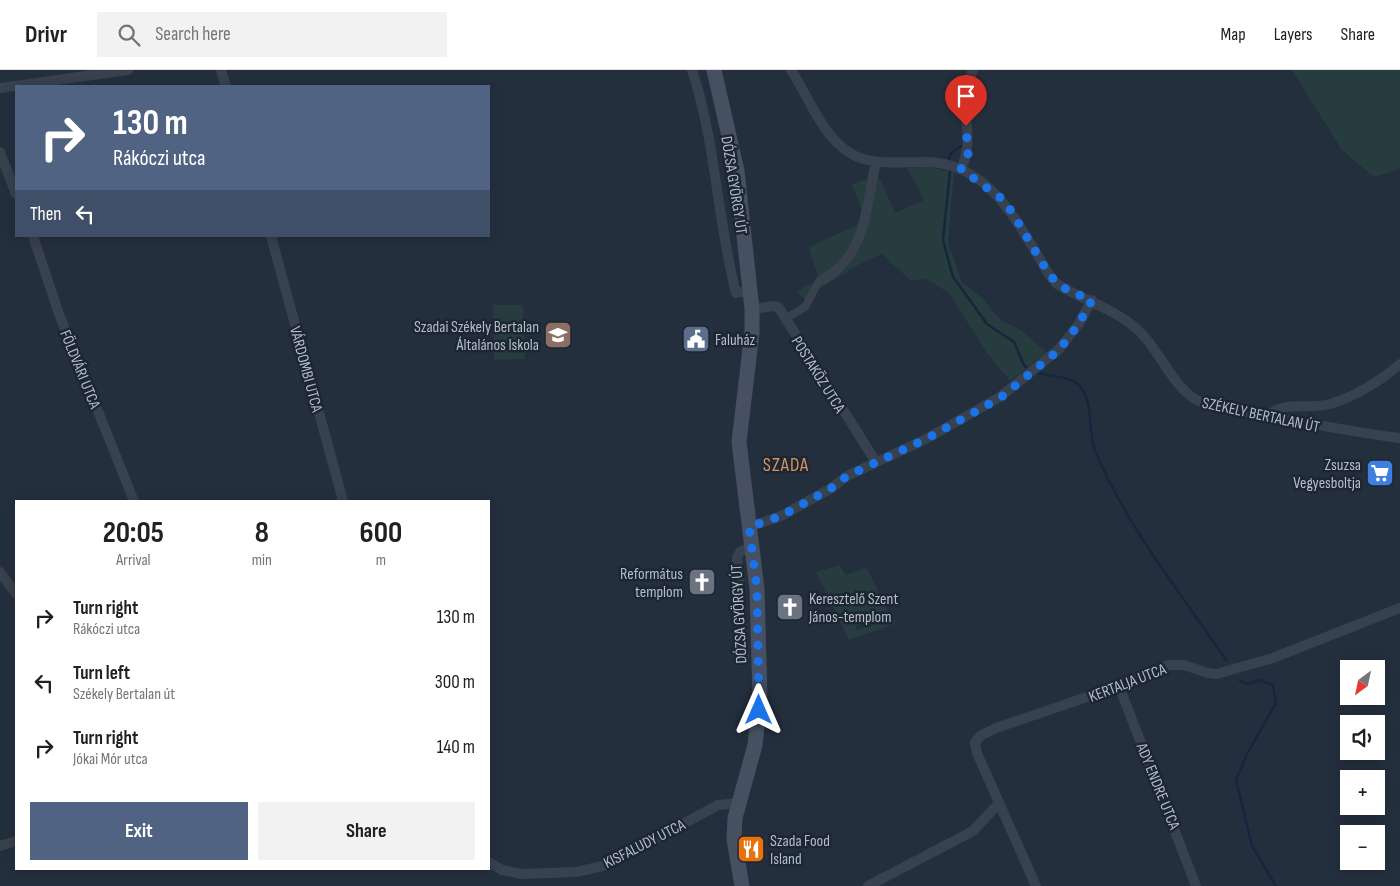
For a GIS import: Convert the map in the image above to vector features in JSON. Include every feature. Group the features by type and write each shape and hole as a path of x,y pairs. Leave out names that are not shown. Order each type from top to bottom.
{"main road":[{"name":"DÓZSA GYÖRGY ÚT","path":"714,70 737,170 752,309 752,332 739,442 757,589 760,704 755,745 739,803 734,839 742,886"}],"street":[{"path":"21,85 128,70"},
{"path":"221,70 226,85"},
{"name":"DÓZSA GYÖRGY ÚT","path":"693,70 709,132 714,180 736,293 750,291"},
{"name":"SZÉKELY BERTALAN ÚT","path":"792,70 826,129 837,143 860,159 876,162 930,161 961,169 1001,198 1012,212 1050,276 1057,284 1092,300 1124,318 1139,331 1162,358 1180,386 1195,398 1212,406 1307,425 1400,438"},
{"path":"961,169 968,154 964,109 966,85 973,70"},
{"path":"0,88 15,86"},
{"path":"0,152 15,191"},
{"path":"787,324 804,307 821,280 842,266 862,231 876,162"},
{"name":"FÖLDVÁRI UTCA","path":"33,237 59,314 134,500"},
{"name":"VÁRDOMBI UTCA","path":"271,237 342,500"},
{"path":"749,527 781,516 830,489 847,476 926,439 1000,398 1041,366 1070,337 1092,300"},
{"name":"POSTAKÖZ UTCA","path":"752,309 777,306 876,462"},
{"path":"1267,416 1280,406 1318,406 1342,399 1371,386 1400,364"},
{"name":"DÓZSA GYÖRGY ÚT","path":"744,658 737,562 740,552 752,546"},
{"path":"0,572 15,593"},
{"name":"KERTALJA UTCA","path":"1036,886 978,753 975,743 980,736 996,728 1119,686 1168,664 1217,674 1273,658 1400,608"},
{"name":"ADY ENDRE UTCA","path":"1119,686 1186,855 1196,886"},
{"name":"KISFALUDY UTCA","path":"490,863 502,870 522,874 576,872 607,865 718,805 739,803"},
{"path":"868,886 973,832 999,803"},
{"path":"0,846 15,841"}],"green space":[{"path":"1292,70 1400,70 1400,169 1374,177 1342,150"},
{"path":"925,167 954,172 948,242 963,285 965,284 983,299 1000,319 1022,331 1046,352 1010,381 987,353 949,293 926,279 911,281 882,254 860,264 822,287 820,284 809,247 861,223 864,216 852,184 868,179 880,179 895,213 924,200 907,168"},
{"path":"817,283 805,299 797,292 808,284"},
{"path":"493,305 523,305 525,359 494,360"},
{"path":"840,565 845,575 867,568 889,615 856,626 856,630 893,618 895,624 849,640 816,572"}],"waterway":[{"path":"949,159 951,153 961,146"},
{"path":"950,171 943,240 953,277 987,324 1014,342 1024,365 1029,370"},
{"path":"1034,372 1068,379 1079,385 1083,390 1088,405 1093,445 1123,508 1156,560 1227,661"},
{"path":"1240,681 1247,684 1259,680 1273,685 1276,703 1247,754 1236,780 1252,846 1276,886"}],"place":[{"name":"Szadai Székely Bertalan Általános Iskola","path":"558,335"},
{"name":"Faluház","path":"696,339"},
{"name":"Zsuzsa Vegyesboltja","path":"1380,473"},
{"name":"Református templom","path":"702,582"},
{"name":"Keresztelő Szent János-templom","path":"790,607"},
{"name":"Szada Food Island","path":"751,849"}],"district":[{"name":"SZADA","path":"786,464"}],"route":[{"path":"759,710 757,589 749,527 781,516 830,489 847,476 926,439 1000,398 1059,350 1078,325 1092,300 1057,284 1050,276 1012,212 1001,198 961,169 968,154 966,126"}]}
